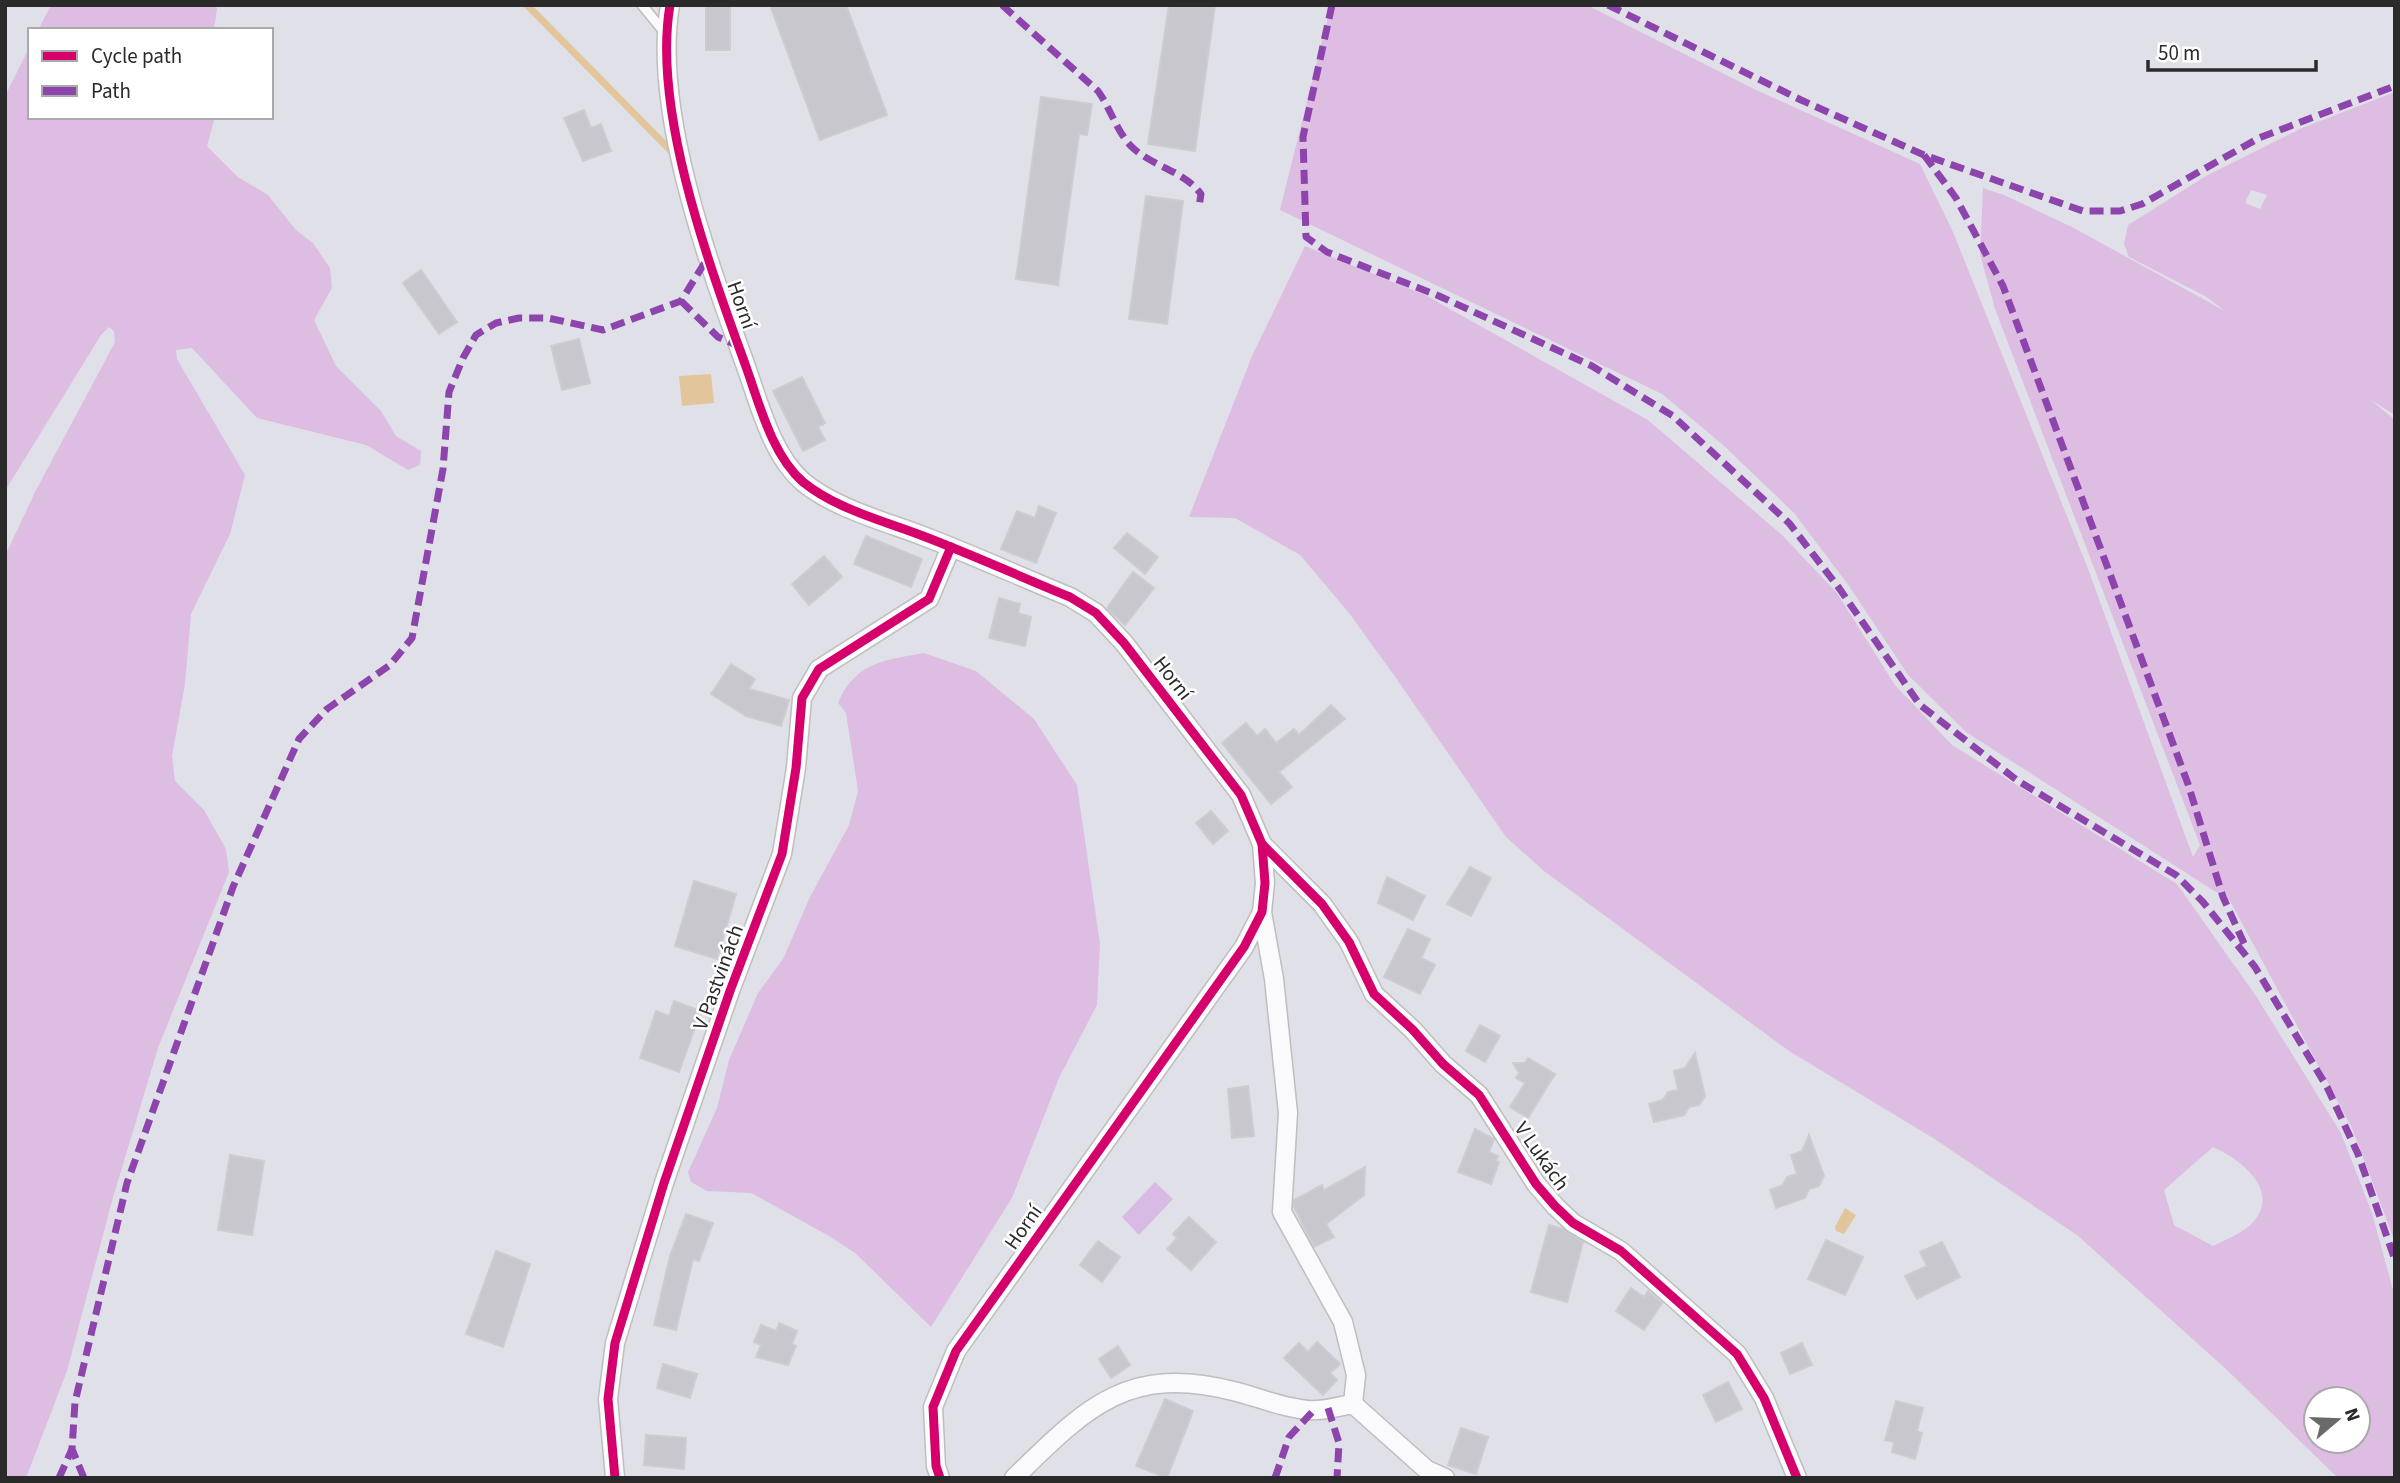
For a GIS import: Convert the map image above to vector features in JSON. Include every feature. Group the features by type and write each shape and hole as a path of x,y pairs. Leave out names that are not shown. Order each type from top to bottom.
{"street":[{"name":"Horní","path":"670,5 665,33 668,89 707,259 770,433 801,480 817,492 1070,597 1096,613 1124,643 1241,795 1262,844 1265,883 1262,912 1244,947 956,1351 933,1407 940,1478"},
{"name":"V Pastvinách","path":"615,1478 608,1399 615,1343 708,1055 782,855 796,768 802,698 819,669 929,600 951,547"},
{"name":"V Lukách","path":"1262,844 1322,904 1349,942 1374,994 1413,1030 1443,1064 1479,1095 1536,1184 1555,1206 1573,1223 1620,1251 1737,1354 1764,1398 1797,1478"},
{"path":"1262,912 1273,979 1288,1113 1282,1212 1342,1322 1356,1375 1353,1404"},
{"path":"1014,1478 1077,1418 1113,1395 1168,1382 1220,1388 1313,1411 1353,1404"},
{"path":"1353,1404 1417,1461 1445,1478"}],"lane":[{"path":"642,5 665,33"}],"shaded area":[{"path":"51,5 216,5 217,9 214,28 39,28"},
{"path":"1331,5 1587,5 1754,89 1920,164 1953,232 2087,566 2193,857 2200,845 1995,309 1980,254 1983,188 2072,227 2225,311 2205,296 2129,257 2124,244 2128,225 2206,176 2302,128 2395,92 2395,415 2371,400 2395,420 2395,1242 2352,1128 2230,901 1966,732 1908,675 1849,586 1794,513 1723,445 1662,394 1280,210","holes":["2251,190 2267,195 2260,209 2245,203"]},
{"path":"28,50 28,119 214,119 207,146 238,177 268,195 296,230 313,243 330,268 332,288 314,320 336,366 381,411 396,436 421,451 420,465 408,470 366,445 257,418 192,348 176,350 177,359 245,475 230,534 191,614 185,684 172,756 175,781 204,810 226,849 229,872 158,1048 112,1201 67,1371 26,1478 5,1478 5,556 35,492 115,342 114,331 109,327 101,335 5,491 5,96"},
{"path":"1305,246 1425,295 1648,420 1782,535 1837,593 1895,685 1952,745 2177,884 2256,996 2341,1133 2372,1213 2395,1297 2395,1478 2338,1478 2314,1455 2372,1455 2372,1385 2302,1385 2302,1443 2227,1370 2077,1235 1933,1138 1789,1051 1544,871 1506,837 1349,613 1300,555 1235,518 1189,517 1252,356","holes":["2213,1147 2253,1176 2262,1197 2261,1209 2250,1225 2213,1246 2174,1225 2164,1190"]},
{"path":"711,374 714,403 682,406 679,376"},
{"path":"924,653 976,671 1034,719 1077,785 1100,944 1097,1005 1059,1078 1012,1198 931,1327 855,1253 829,1236 751,1193 707,1191 691,1182 688,1172 717,1108 729,1060 758,993 783,959 810,897 849,825 858,791 846,713 838,703 845,689 862,671 884,661"},
{"path":"1155,1182 1173,1199 1139,1235 1122,1217"},
{"path":"1845,1208 1856,1215 1844,1234 1836,1231 1835,1227"}],"building":[{"path":"706,5 730,5 730,50 706,50"},
{"path":"770,5 846,5 887,115 820,140"},
{"path":"1169,5 1215,5 1195,151 1148,144"},
{"path":"1041,97 1092,104 1087,135 1079,134 1058,285 1016,279"},
{"path":"584,110 591,128 601,124 611,151 583,161 564,118"},
{"path":"1146,196 1183,201 1167,324 1129,319"},
{"path":"421,270 457,322 439,334 403,283"},
{"path":"579,339 590,383 562,390 551,346"},
{"path":"802,377 825,423 818,427 825,440 803,451 773,391"},
{"path":"1039,506 1056,513 1036,563 1001,549 1017,511 1035,518"},
{"path":"1127,533 1158,557 1145,574 1114,548"},
{"path":"866,536 922,559 911,587 854,564"},
{"path":"824,556 842,577 809,605 792,584"},
{"path":"1133,572 1154,588 1125,625 1107,608"},
{"path":"999,598 1020,604 1018,613 1031,617 1025,646 989,638"},
{"path":"731,664 755,679 749,689 789,700 781,726 746,716 711,694"},
{"path":"1331,705 1345,719 1279,772 1292,787 1271,804 1222,743 1246,723 1257,736 1265,729 1276,743 1294,729 1299,735"},
{"path":"1211,811 1228,831 1213,844 1196,823"},
{"path":"1470,867 1491,878 1471,916 1447,904"},
{"path":"1387,877 1425,896 1413,920 1378,903"},
{"path":"694,881 736,894 717,959 675,946"},
{"path":"1408,929 1430,939 1421,958 1435,965 1420,994 1384,977"},
{"path":"674,1001 701,1011 679,1072 640,1058 656,1011 669,1016"},
{"path":"1480,1025 1500,1036 1485,1062 1466,1051"},
{"path":"1695,1053 1705,1096 1699,1105 1689,1107 1684,1115 1654,1122 1649,1104 1663,1100 1668,1092 1678,1090 1674,1071 1685,1068"},
{"path":"1528,1058 1555,1074 1528,1118 1510,1107 1525,1083 1516,1078 1519,1073 1513,1063 1525,1063"},
{"path":"1248,1086 1254,1136 1232,1138 1228,1089"},
{"path":"1475,1129 1494,1139 1489,1152 1498,1156 1496,1161 1499,1162 1491,1184 1458,1172"},
{"path":"1809,1135 1824,1176 1819,1186 1809,1189 1805,1198 1776,1208 1770,1190 1783,1185 1787,1177 1797,1174 1791,1155 1802,1151"},
{"path":"230,1155 264,1161 252,1235 218,1230"},
{"path":"1365,1167 1364,1195 1326,1224 1334,1237 1314,1247 1294,1207 1294,1200 1322,1185 1324,1190"},
{"path":"686,1214 713,1223 699,1261 693,1259 676,1330 654,1325 670,1256"},
{"path":"1189,1217 1216,1242 1191,1270 1167,1249 1177,1238 1173,1234"},
{"path":"1549,1225 1563,1229 1583,1242 1567,1302 1531,1292"},
{"path":"1826,1240 1863,1257 1845,1295 1808,1279"},
{"path":"1098,1241 1120,1257 1102,1282 1080,1265"},
{"path":"1942,1242 1960,1277 1917,1299 1905,1276 1927,1266 1920,1252"},
{"path":"496,1251 530,1264 503,1347 466,1334"},
{"path":"1631,1288 1644,1297 1648,1291 1662,1303 1644,1330 1616,1311"},
{"path":"779,1323 797,1331 792,1344 796,1346 788,1365 756,1357 761,1345 754,1342 761,1325 776,1331"},
{"path":"1317,1342 1340,1364 1330,1373 1337,1380 1323,1395 1284,1358 1299,1343 1308,1352"},
{"path":"1802,1343 1812,1365 1790,1374 1781,1353"},
{"path":"1118,1346 1130,1365 1111,1378 1099,1359"},
{"path":"663,1364 697,1374 690,1398 657,1388"},
{"path":"1728,1382 1742,1409 1716,1422 1703,1395"},
{"path":"1165,1399 1193,1411 1167,1478 1136,1466"},
{"path":"1896,1401 1923,1408 1917,1431 1922,1433 1915,1459 1892,1452 1894,1442 1885,1440"},
{"path":"1461,1428 1488,1437 1476,1474 1448,1465"},
{"path":"646,1435 686,1438 684,1469 644,1465"}],"waterway":[{"path":"527,5 675,155"}],"marked path":[{"path":"1002,5 1098,91 1133,148 1194,186 1201,194 1199,207"},
{"path":"1332,5 1303,137 1306,237 1327,252 1439,296 1592,366 1673,416 1789,523 1839,588 1920,705 2018,781 2176,875 2203,902 2255,967 2327,1087 2358,1154 2395,1260"},
{"path":"1608,5 1801,100 1924,155 2083,211 2120,211 2142,204 2259,138 2395,86"},
{"path":"1924,155 1956,198 2003,286 2188,784 2223,897 2247,950"},
{"path":"84,1478 72,1449 75,1402 127,1183 233,887 299,739 327,709 390,665 412,638 443,469 449,392 463,358 476,335 496,323 519,318 548,318 603,330 681,301 707,259"},
{"path":"681,301 718,337 738,346"},
{"path":"1328,1408 1339,1443 1337,1478"},
{"path":"1275,1478 1289,1437 1313,1411"},
{"path":"59,1478 72,1449"}],"cycle path":[{"path":"670,5 667,47 669,92 687,187 761,411 782,457 803,482 830,500 1070,597 1096,613 1124,643 1241,795 1262,844 1265,883 1262,912 1244,947 956,1351 933,1407 936,1466 940,1478"},
{"path":"615,1478 608,1399 615,1343 664,1183 730,991 782,854 796,768 802,698 819,669 929,599 951,547"},
{"path":"1262,844 1322,904 1349,942 1374,994 1413,1030 1443,1064 1479,1095 1536,1184 1555,1206 1573,1223 1621,1251 1737,1354 1764,1398 1797,1478"}]}
